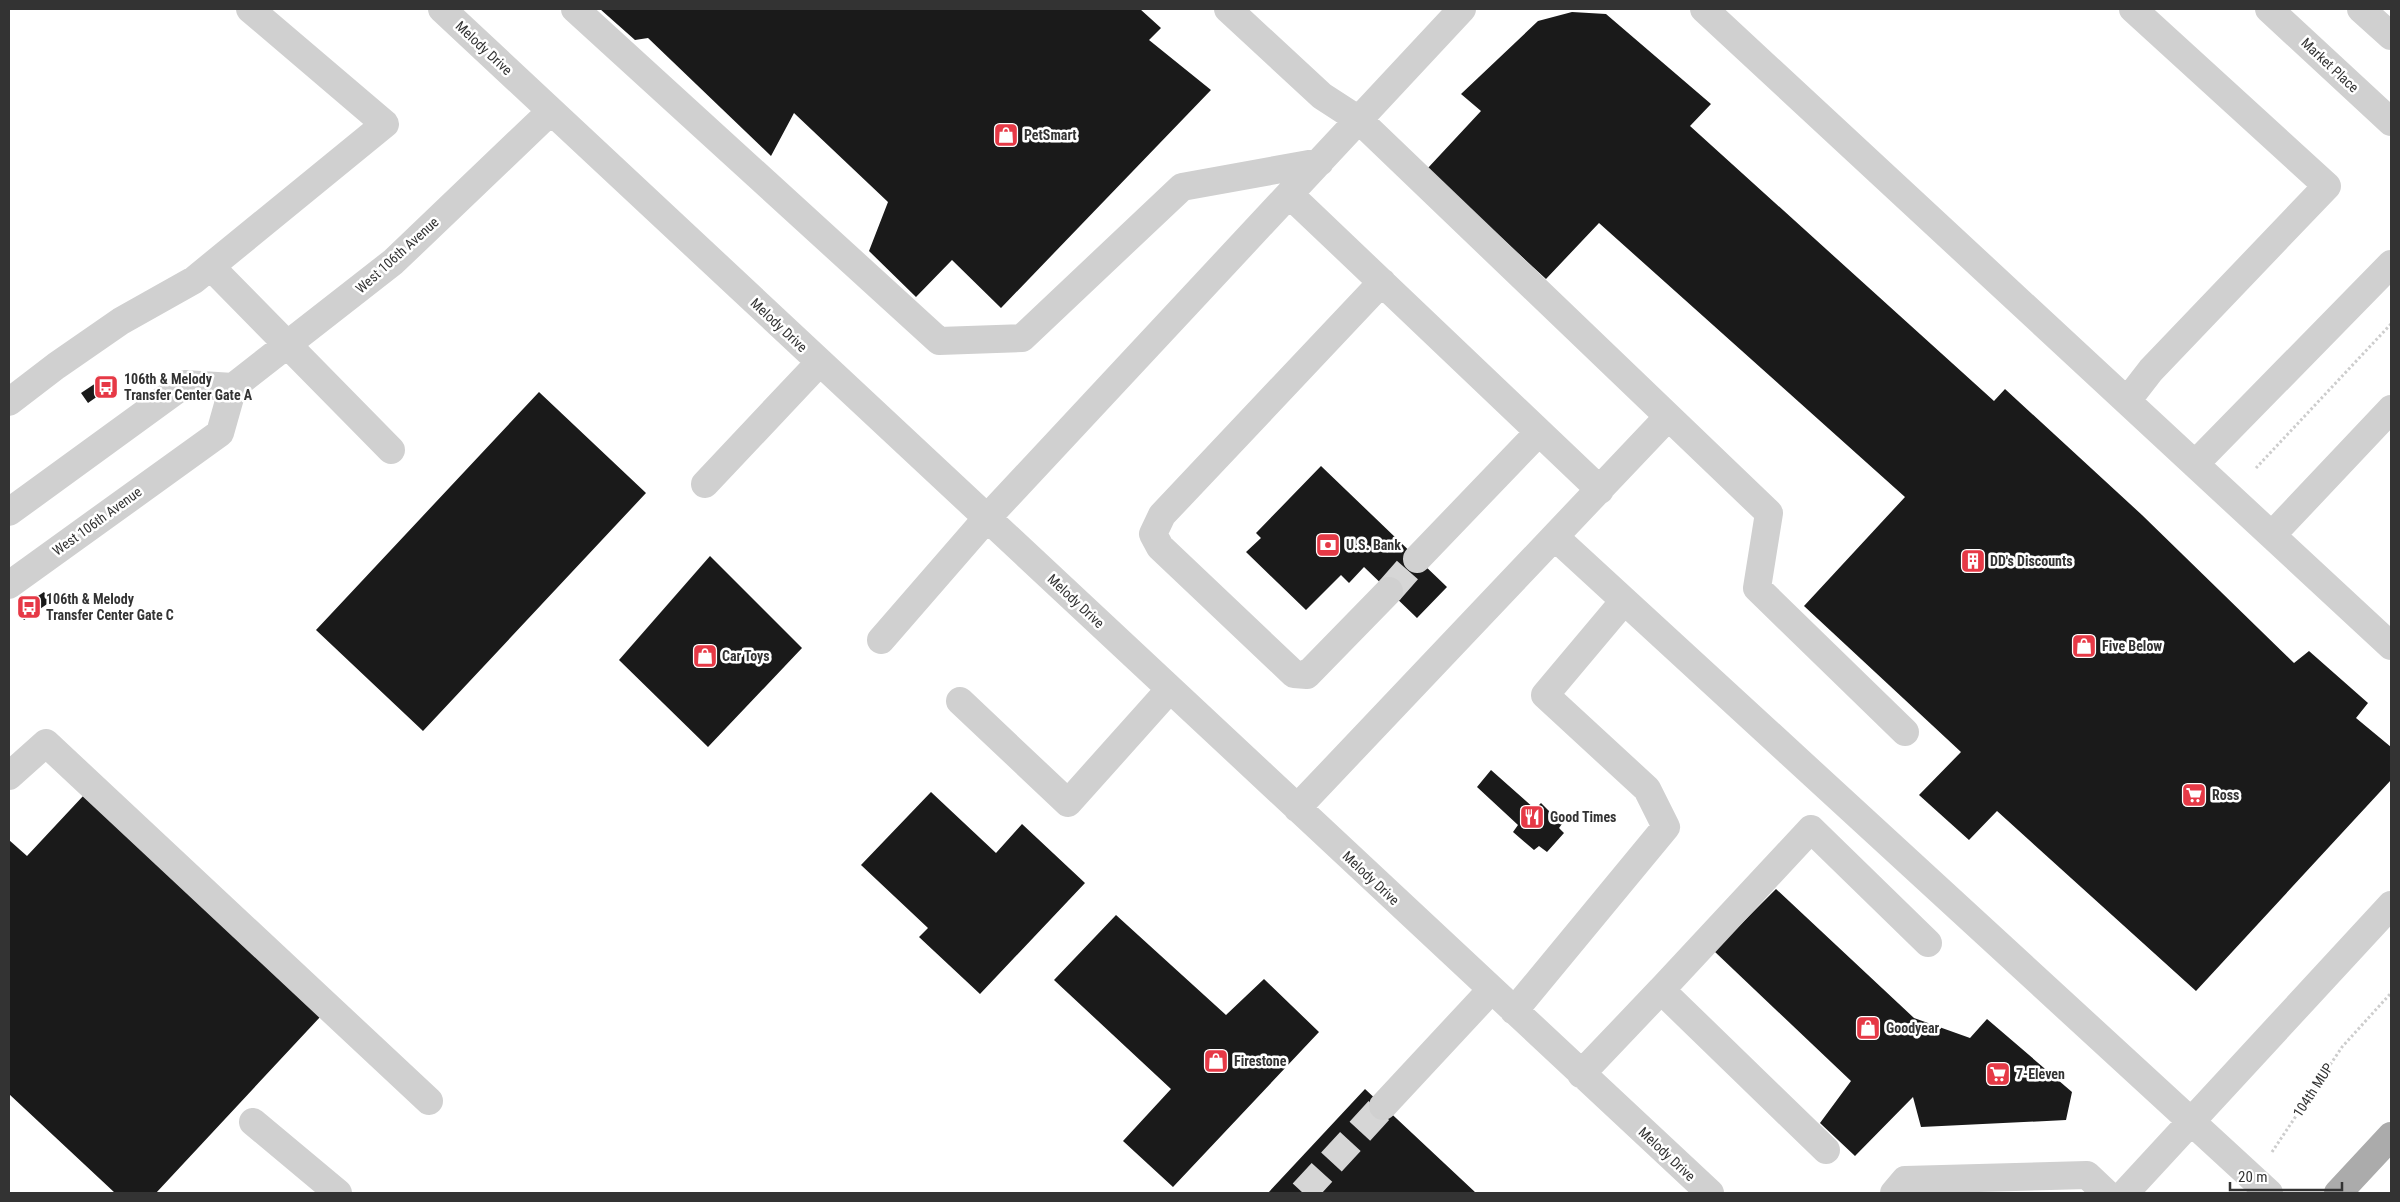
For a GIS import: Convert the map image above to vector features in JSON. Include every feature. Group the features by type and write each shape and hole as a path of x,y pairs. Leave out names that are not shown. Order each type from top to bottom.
{"main road":[{"path":"2338,1193 2391,1136"}],"street":[{"path":"9,402 56,366 122,322 194,280 385,124 250,9"},
{"name":"Melody Drive","path":"442,9 1710,1193"},
{"path":"575,9 939,341 1022,338 1182,187 1320,162"},
{"path":"1228,9 1322,96 1359,120 1769,513 1758,588 1905,732"},
{"path":"882,640 987,518 1462,9"},
{"path":"1704,9 2391,646"},
{"path":"2127,400 2151,370 2327,186 2133,9"},
{"name":"Market Place","path":"2270,9 2391,122"},
{"path":"2362,9 2391,36"},
{"name":"West 106th Avenue","path":"9,584 220,433 233,387 289,346 393,262 551,111"},
{"path":"1290,195 1600,490"},
{"path":"2195,464 2391,264"},
{"path":"211,267 391,450"},
{"path":"1382,282 1162,515 1153,534 1160,547 1294,674 1307,675 1389,590"},
{"path":"705,484 820,362"},
{"path":"9,512 185,384 233,387"},
{"path":"2272,536 2391,409"},
{"path":"1297,808 1668,417"},
{"path":"1417,559 1539,432"},
{"path":"1554,537 2261,1187"},
{"path":"1514,1011 1666,827 1647,789 1545,695 1624,601"},
{"path":"960,701 1068,803 1170,689"},
{"path":"9,776 46,743 429,1101"},
{"path":"1581,1074 1811,829 1928,943"},
{"path":"2126,1193 2391,905"},
{"path":"1383,1106 1491,990"},
{"path":"1661,990 1826,1150"},
{"path":"254,1122 338,1193"},
{"path":"1894,1193 1906,1180 2087,1176 2106,1193"}],"path":[{"path":"2256,468 2391,324"},
{"name":"104th MUP","path":"2261,1187 2342,1047 2391,993"}],"building":[{"path":"600,9 1140,9 1161,28 1149,40 1211,90 1001,308 952,260 916,297 869,251 888,202 794,113 771,156 648,38 635,40"},
{"path":"1572,12 1606,14 1711,104 1690,126 1994,401 2005,389 2142,515 2294,663 2309,651 2368,703 2356,718 2391,747 2391,780 2196,991 1997,811 1969,840 1919,795 1961,752 1804,606 1905,497 1599,223 1546,279 1427,169 1481,111 1461,94 1538,21"},
{"path":"108,375 115,384 88,403 81,393"},
{"path":"539,392 646,493 423,731 316,630"},
{"name":"U.S. Bank","path":"1321,466 1447,587 1417,618 1364,567 1349,583 1341,575 1306,610 1246,552 1261,538 1256,533"},
{"path":"710,556 802,648 708,747 619,660"},
{"path":"44,592 50,602 24,620 17,610"},
{"name":"Good Times","path":"1491,770 1535,809 1541,803 1562,824 1559,828 1564,833 1547,852 1539,846 1534,850 1513,832 1518,825 1477,787"},
{"path":"931,792 996,853 1022,824 1085,883 980,994 919,937 928,928 861,865"},
{"path":"84,795 321,1016 156,1193 115,1193 9,1094 9,840 27,856"},
{"name":"Goodyear","path":"1776,889 1914,1018 1970,1038 1987,1019 2072,1092 2066,1120 1921,1127 1913,1097 1855,1156 1820,1123 1851,1081 1714,951"},
{"name":"Firestone","path":"1116,915 1226,1015 1264,979 1319,1032 1173,1187 1123,1141 1171,1089 1054,980"},
{"path":"1365,1089 1476,1193 1268,1193"}],"tunnel":[{"path":"1389,591 1417,559"},
{"path":"1303,1193 1383,1106"}],"place":[{"name":"PetSmart","path":"1006,135"},
{"name":"106th & Melody Transfer Center Gate A","path":"106,387"},
{"name":"U.S. Bank","path":"1328,545"},
{"name":"DD's Discounts","path":"1973,561"},
{"name":"106th & Melody Transfer Center Gate C","path":"29,607"},
{"name":"Five Below","path":"2084,646"},
{"name":"Car Toys","path":"705,656"},
{"name":"Ross","path":"2194,795"},
{"name":"Good Times","path":"1532,817"},
{"name":"Goodyear","path":"1868,1028"},
{"name":"Firestone","path":"1216,1061"},
{"name":"7-Eleven","path":"1998,1074"}]}
